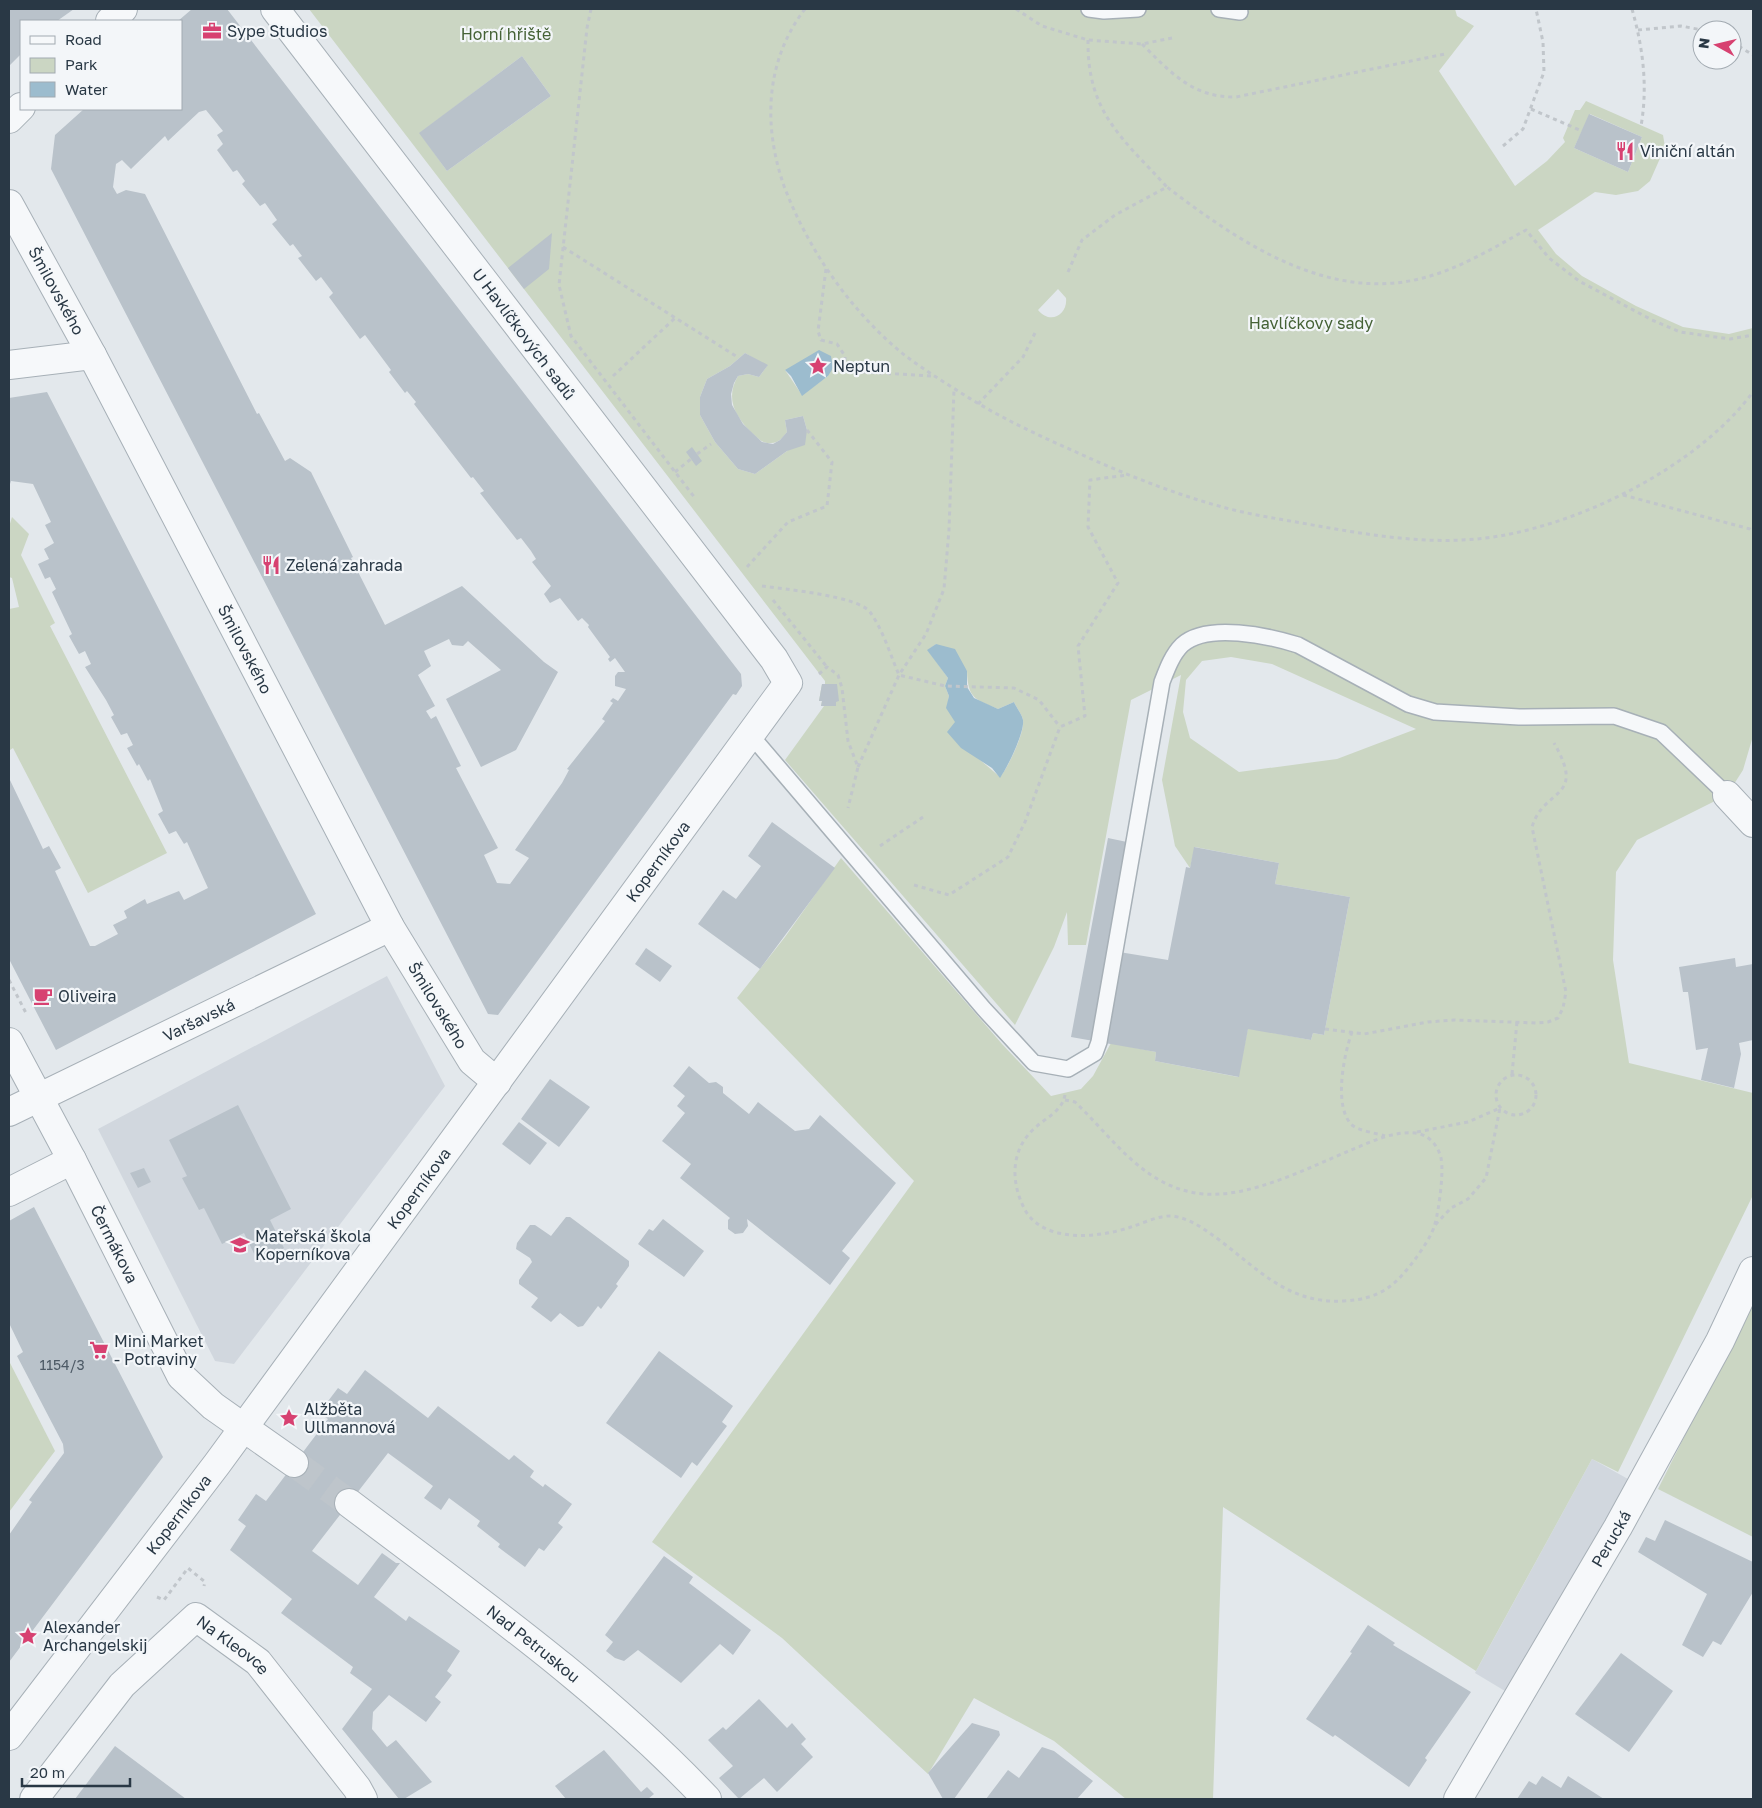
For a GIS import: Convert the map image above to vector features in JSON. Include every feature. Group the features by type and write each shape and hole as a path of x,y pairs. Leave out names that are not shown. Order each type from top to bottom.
{"street":[{"path":"111,20 123,9"},
{"name":"U Havlíčkových sadů","path":"275,9 774,659"},
{"path":"9,119 20,108"},
{"name":"Šmilovského","path":"9,204 92,355 390,928 472,1061 497,1082"},
{"path":"9,365 92,355"},
{"name":"Koperníkova","path":"9,1736 244,1426 497,1082 749,733 788,683 774,659"},
{"path":"1727,795 1753,823"},
{"name":"Varšavská","path":"9,1112 390,928"},
{"name":"Čermákova","path":"9,1042 72,1160 181,1376 213,1406 244,1426"},
{"path":"9,1192 72,1160"},
{"name":"Perucká","path":"1458,1799 1618,1528 1720,1341 1753,1272"},
{"path":"244,1426 294,1463"},
{"name":"Nad Petruskou","path":"349,1503 563,1665 665,1755 707,1799"},
{"name":"Na Kleovce","path":"34,1799 122,1685 196,1617 258,1662 357,1788 363,1799"}],"lane":[{"path":"1089,9 1138,9"},
{"path":"1219,9 1240,12"},
{"path":"749,733 984,1009 1034,1063 1068,1069 1095,1053 1099,1042 1162,682 1171,660 1182,646 1194,638 1223,632 1279,639 1316,654 1355,677 1408,704 1435,712 1539,717 1614,716 1661,732 1727,795"}],"path":[{"path":"592,9 587,28 558,285 571,336 699,503"},
{"path":"805,9 790,34 779,58 771,87 770,119 773,149 791,205 826,269 858,311 889,342 933,376 978,404 1032,432 1128,475 1227,508 1368,535 1441,541 1480,539 1523,531 1574,516 1622,494 1686,458 1742,407 1753,392"},
{"path":"1503,146 1523,128 1544,72 1543,42 1536,9"},
{"path":"1632,9 1638,30 1646,85 1641,126"},
{"path":"1638,30 1681,26 1692,28"},
{"path":"1088,40 1088,64 1092,84 1107,120 1168,187 1230,233 1284,262 1329,277 1372,284 1423,278 1485,253 1526,230 1549,258 1579,281 1652,320 1680,332 1730,340 1753,335"},
{"path":"1142,44 1178,80 1225,97 1236,97 1445,54"},
{"path":"1742,48 1753,55"},
{"path":"1530,109 1582,131"},
{"path":"1068,272 1082,240 1115,215 1168,187"},
{"path":"563,247 739,358"},
{"path":"826,269 818,331 821,340 837,344 845,356 845,371 933,376"},
{"path":"613,376 675,318"},
{"path":"978,404 1023,357 1035,333"},
{"path":"846,813 858,768 899,675 926,634 944,589 949,530 954,388"},
{"path":"747,567 788,522 827,506 832,462 807,430"},
{"path":"697,454 711,444"},
{"path":"675,472 691,459"},
{"path":"908,883 949,895 1008,857 1025,822 1060,727 1085,716 1078,646 1118,583 1088,527 1090,480 1128,475"},
{"path":"1622,494 1750,529 1753,532"},
{"path":"741,559 752,573"},
{"path":"757,580 827,667 838,675 842,688 848,741 858,768"},
{"path":"762,586 847,599 868,610 899,675"},
{"path":"814,678 827,667"},
{"path":"899,675 945,686 1014,688 1039,700 1060,727"},
{"path":"1325,1029 1364,1034 1428,1022 1548,1022 1558,1018 1564,1008 1566,992 1532,827 1536,815 1557,796 1566,780 1567,766 1539,717"},
{"path":"873,851 923,817"},
{"path":"1512,1074 1517,1022"},
{"path":"1352,1032 1346,1050 1342,1095 1344,1116 1354,1127 1386,1136"},
{"path":"1512,1074 1523,1075 1532,1081 1536,1091 1535,1102 1528,1110 1519,1115 1508,1114 1500,1108 1495,1098 1496,1088 1502,1079 1512,1074"},
{"path":"1065,1100 1075,1102 1120,1151 1142,1170 1167,1184 1202,1194 1231,1194 1311,1167 1386,1136 1468,1122 1500,1108 1486,1178 1468,1199 1451,1208 1435,1226 1420,1252 1394,1286 1383,1293 1356,1300 1334,1301 1285,1290 1203,1228 1187,1219 1171,1216 1158,1218 1127,1228 1096,1233 1067,1234 1048,1230 1026,1211 1017,1192 1014,1173 1017,1154 1025,1138 1036,1126 1053,1116 1065,1100"},
{"path":"1414,1132 1427,1135 1436,1145 1442,1159 1435,1226"},
{"path":"164,1600 188,1568 205,1582"}],"shaded area":[{"name":"Mateřská škola Koperníkova","path":"387,976 445,1086 234,1364 215,1361 98,1129"},
{"path":"1592,1459 1628,1479 1510,1694 1475,1673"}],"green space":[{"path":"309,9 1455,9 1457,16 1474,26 1439,71 1515,186 1547,161 1565,142 1563,138 1575,110 1580,110 1586,101 1663,135 1665,147 1650,181 1638,191 1616,195 1595,192 1538,230 1556,254 1582,276 1636,306 1683,327 1729,334 1753,328 1753,736 1743,770 1727,795 1637,840 1616,872 1613,960 1629,1063 1753,1093 1753,1195 1618,1472 1592,1459 1476,1671 1223,1507 1213,1799 1126,1799 1054,1741 974,1698 928,1774 782,1638 652,1542 914,1181 737,998 785,937 841,858 1002,1044 1051,1096 1081,1089 1093,1076 1111,1043 1156,1052 1155,1061 1238,1077 1248,1028 1311,1040 1313,1033 1324,1035 1350,897 1275,884 1279,863 1195,847 1190,868 1175,846 1162,780 1181,675 1131,700 1086,945 1068,945 1067,912 1054,947 1015,1025 785,760 824,706 821,706 822,701 819,701 822,684 825,684 825,681","holes":["522,56 551,96 447,171 420,133","1590,114 1642,137 1628,172 1574,148","1058,289 1066,298 1064,309 1057,316 1053,317 1043,314 1038,310","745,353 767,366 759,377 748,374 738,376 734,384 732,399 740,420 765,443 774,443 782,438 787,432 785,420 803,416 807,430 787,451 755,474 738,469 715,442 700,415 700,397 707,379 730,366","785,370 828,376 802,395","936,644 967,671 969,687 974,697 998,709 1014,702 1020,713 1023,726 1019,741 1000,777 979,759 947,708 949,696 945,686 948,678 928,650","1231,657 1272,664 1416,729 1337,759 1239,772 1190,738 1183,712 1186,680 1202,661"]},
{"path":"12,517 29,534 21,555 55,623 50,626 167,853 88,893 13,748 10,750 9,748 9,609 19,607 12,578 9,577 9,527"},
{"path":"1753,1300 1753,1537 1658,1489"},
{"path":"9,1361 55,1451 9,1512"}],"water":[{"path":"819,350 831,356 833,368 828,376 802,396 791,376 785,370"},
{"path":"936,644 955,649 967,671 967,687 974,698 998,709 1014,702 1021,715 1023,726 1021,733 1011,758 1000,778 992,768 961,748 947,732 955,722 946,708 949,696 945,686 948,678 927,650"}],"building":[{"path":"9,9 74,9 58,20 20,20 20,55 9,66"},
{"path":"192,9 227,9 741,674 742,686 736,695 733,694 498,1015 488,1014 51,169 55,135 83,110 182,110 182,20 179,20","holes":["206,110 223,131 217,135 223,144 217,150 233,172 237,170 245,181 242,184 260,206 265,203 277,220 272,224 290,246 293,244 302,256 298,258 316,281 321,277 333,293 329,297 360,339 365,335 391,370 389,372 405,393 407,391 416,402 414,404 471,478 473,477 484,491 480,493 517,540 521,538 531,551 536,559 532,562 551,586 544,594 550,603 560,598 578,621 582,618 589,625 588,627 610,657 608,659 610,662 615,658 625,672 618,672 615,676 615,686 626,689 618,701 613,698 610,701 613,703 602,719 605,721 567,769 569,770 562,783 515,850 529,858 510,884 497,883 484,855 498,848 456,768 461,766 436,716 431,719 426,711 435,706 418,675 431,666 424,651 449,639 452,645 463,646 468,641 501,670 446,699 481,767 516,750 558,672 544,662 462,586 385,625 311,472 290,458 285,461 259,413 257,414 145,194 126,190 117,194 113,187 116,164 122,160 131,169 165,136 168,141 199,112"]},
{"path":"522,56 551,96 447,171 419,133"},
{"path":"1589,114 1642,137 1628,172 1574,148"},
{"path":"552,233 549,269 524,289 508,268"},
{"path":"745,353 768,365 759,377 748,374 738,376 734,383 731,394 732,405 743,424 762,442 773,444 780,440 787,432 785,420 803,416 807,430 805,445 787,451 755,474 738,469 715,442 700,415 700,397 707,379 730,366"},
{"path":"47,392 316,914 56,1050 9,959 9,778 43,849 49,846 61,868 55,871 90,946 95,946 118,934 113,925 127,918 124,911 145,899 147,904 179,891 184,900 208,888 187,842 184,844 176,831 169,834 158,814 163,811 150,779 148,781 139,764 137,766 127,748 133,745 127,733 121,735 111,717 114,715 85,667 91,664 85,651 79,654 69,636 72,634 52,592 56,589 50,577 45,579 38,564 49,559 44,549 54,543 45,525 51,522 33,484 11,481 9,487 9,398"},
{"path":"692,447 702,461 696,466 686,452"},
{"path":"822,684 837,684 839,701 836,702 836,706 821,706 822,701 819,701"},
{"path":"772,822 835,868 760,969 698,924 723,890 736,899 761,866 748,856"},
{"path":"1108,838 1127,842 1107,950 1168,960 1186,867 1190,868 1194,847 1279,863 1275,884 1350,897 1324,1035 1313,1033 1311,1040 1248,1029 1239,1077 1155,1061 1156,1052 1071,1037"},
{"path":"646,948 672,966 660,982 635,964"},
{"path":"1735,958 1736,967 1753,964 1753,1040 1739,1043 1741,1054 1734,1088 1701,1080 1708,1048 1696,1050 1688,992 1683,992 1679,967"},
{"path":"689,1066 709,1083 716,1082 723,1087 723,1093 749,1114 758,1102 795,1131 809,1129 820,1115 896,1183 842,1251 850,1258 830,1285 747,1219 748,1226 743,1233 735,1234 728,1229 728,1220 730,1218 680,1178 691,1164 662,1141 685,1113 677,1106 685,1096 673,1086"},
{"path":"550,1079 590,1107 559,1147 521,1119"},
{"path":"238,1105 291,1209 270,1220 284,1248 258,1262 244,1233 222,1244 204,1208 199,1210 182,1178 187,1176 169,1140"},
{"path":"519,1122 547,1143 530,1165 502,1144"},
{"path":"144,1168 151,1182 138,1188 130,1173"},
{"path":"34,1207 163,1457 9,1662 9,1535 32,1502 29,1500 64,1453 63,1444 17,1356 23,1352 9,1323 9,1221"},
{"path":"566,1217 570,1217 629,1261 629,1266 616,1284 618,1286 601,1309 598,1306 583,1326 578,1327 560,1313 551,1322 531,1307 538,1298 519,1284 519,1280 532,1262 530,1258 516,1249 517,1243 530,1225 535,1225 551,1236"},
{"path":"663,1219 704,1251 684,1277 638,1244 649,1229 653,1231"},
{"path":"659,1351 733,1406 722,1422 727,1426 697,1466 692,1462 681,1478 606,1423"},
{"path":"365,1370 428,1418 438,1406 509,1460 514,1455 534,1471 530,1477 543,1487 545,1484 572,1504 558,1523 563,1527 544,1551 539,1548 525,1567 498,1547 500,1544 477,1526 480,1521 449,1498 441,1510 424,1498 433,1486 388,1453 312,1551 358,1585 382,1553 396,1563 400,1563 374,1597 406,1621 409,1616 460,1651 447,1671 452,1675 435,1697 441,1702 426,1722 389,1695 373,1712 372,1729 387,1747 396,1740 432,1782 404,1799 399,1799 342,1729 372,1689 350,1673 353,1667 281,1613 292,1599 230,1550 246,1526 238,1520 256,1494 266,1501 328,1419 319,1413 338,1388 347,1394"},
{"path":"1665,1520 1753,1562 1753,1592 1721,1645 1713,1641 1703,1657 1682,1645 1707,1594 1638,1552 1646,1537 1655,1541"},
{"path":"664,1556 693,1577 689,1583 751,1630 733,1655 720,1644 681,1683 638,1650 624,1661 615,1658 606,1651 613,1642 605,1635"},
{"path":"1368,1625 1395,1643 1393,1645 1471,1692 1425,1758 1427,1760 1409,1787 1335,1735 1333,1737 1306,1719 1352,1653 1350,1652"},
{"path":"1621,1653 1673,1691 1629,1752 1575,1714"},
{"path":"759,1699 787,1728 792,1723 806,1739 801,1744 813,1757 777,1792 764,1778 739,1799 719,1778 733,1766 708,1740 723,1727 726,1730"},
{"path":"972,1723 999,1731 1000,1735 954,1799 943,1799 928,1773"},
{"path":"115,1746 186,1799 75,1799"},
{"path":"1042,1747 1054,1751 1093,1781 1077,1799 986,1799 1008,1770 1019,1778"},
{"path":"604,1750 641,1792 647,1787 654,1794 648,1799 566,1799 555,1786"},
{"path":"1542,1776 1561,1788 1568,1776 1604,1799 1517,1799 1529,1781 1536,1785"}],"tunnel":[{"path":"294,1463 349,1503"}],"place":[{"name":"Sype Studios","path":"212,31"},
{"name":"Viniční altán","path":"1625,151"},
{"name":"Neptun","path":"818,366"},
{"name":"Zelená zahrada","path":"271,565"},
{"name":"Oliveira","path":"43,996"},
{"name":"Mateřská škola Koperníkova","path":"240,1245"},
{"name":"Mini Market - Potraviny","path":"99,1350"},
{"name":"Alžběta Ullmannová","path":"289,1418"},
{"name":"Alexander Archangelskij","path":"28,1636"}],"park label":[{"name":"Horní hřiště","path":"506,34"},
{"name":"Havlíčkovy sady","path":"1311,323"}]}
